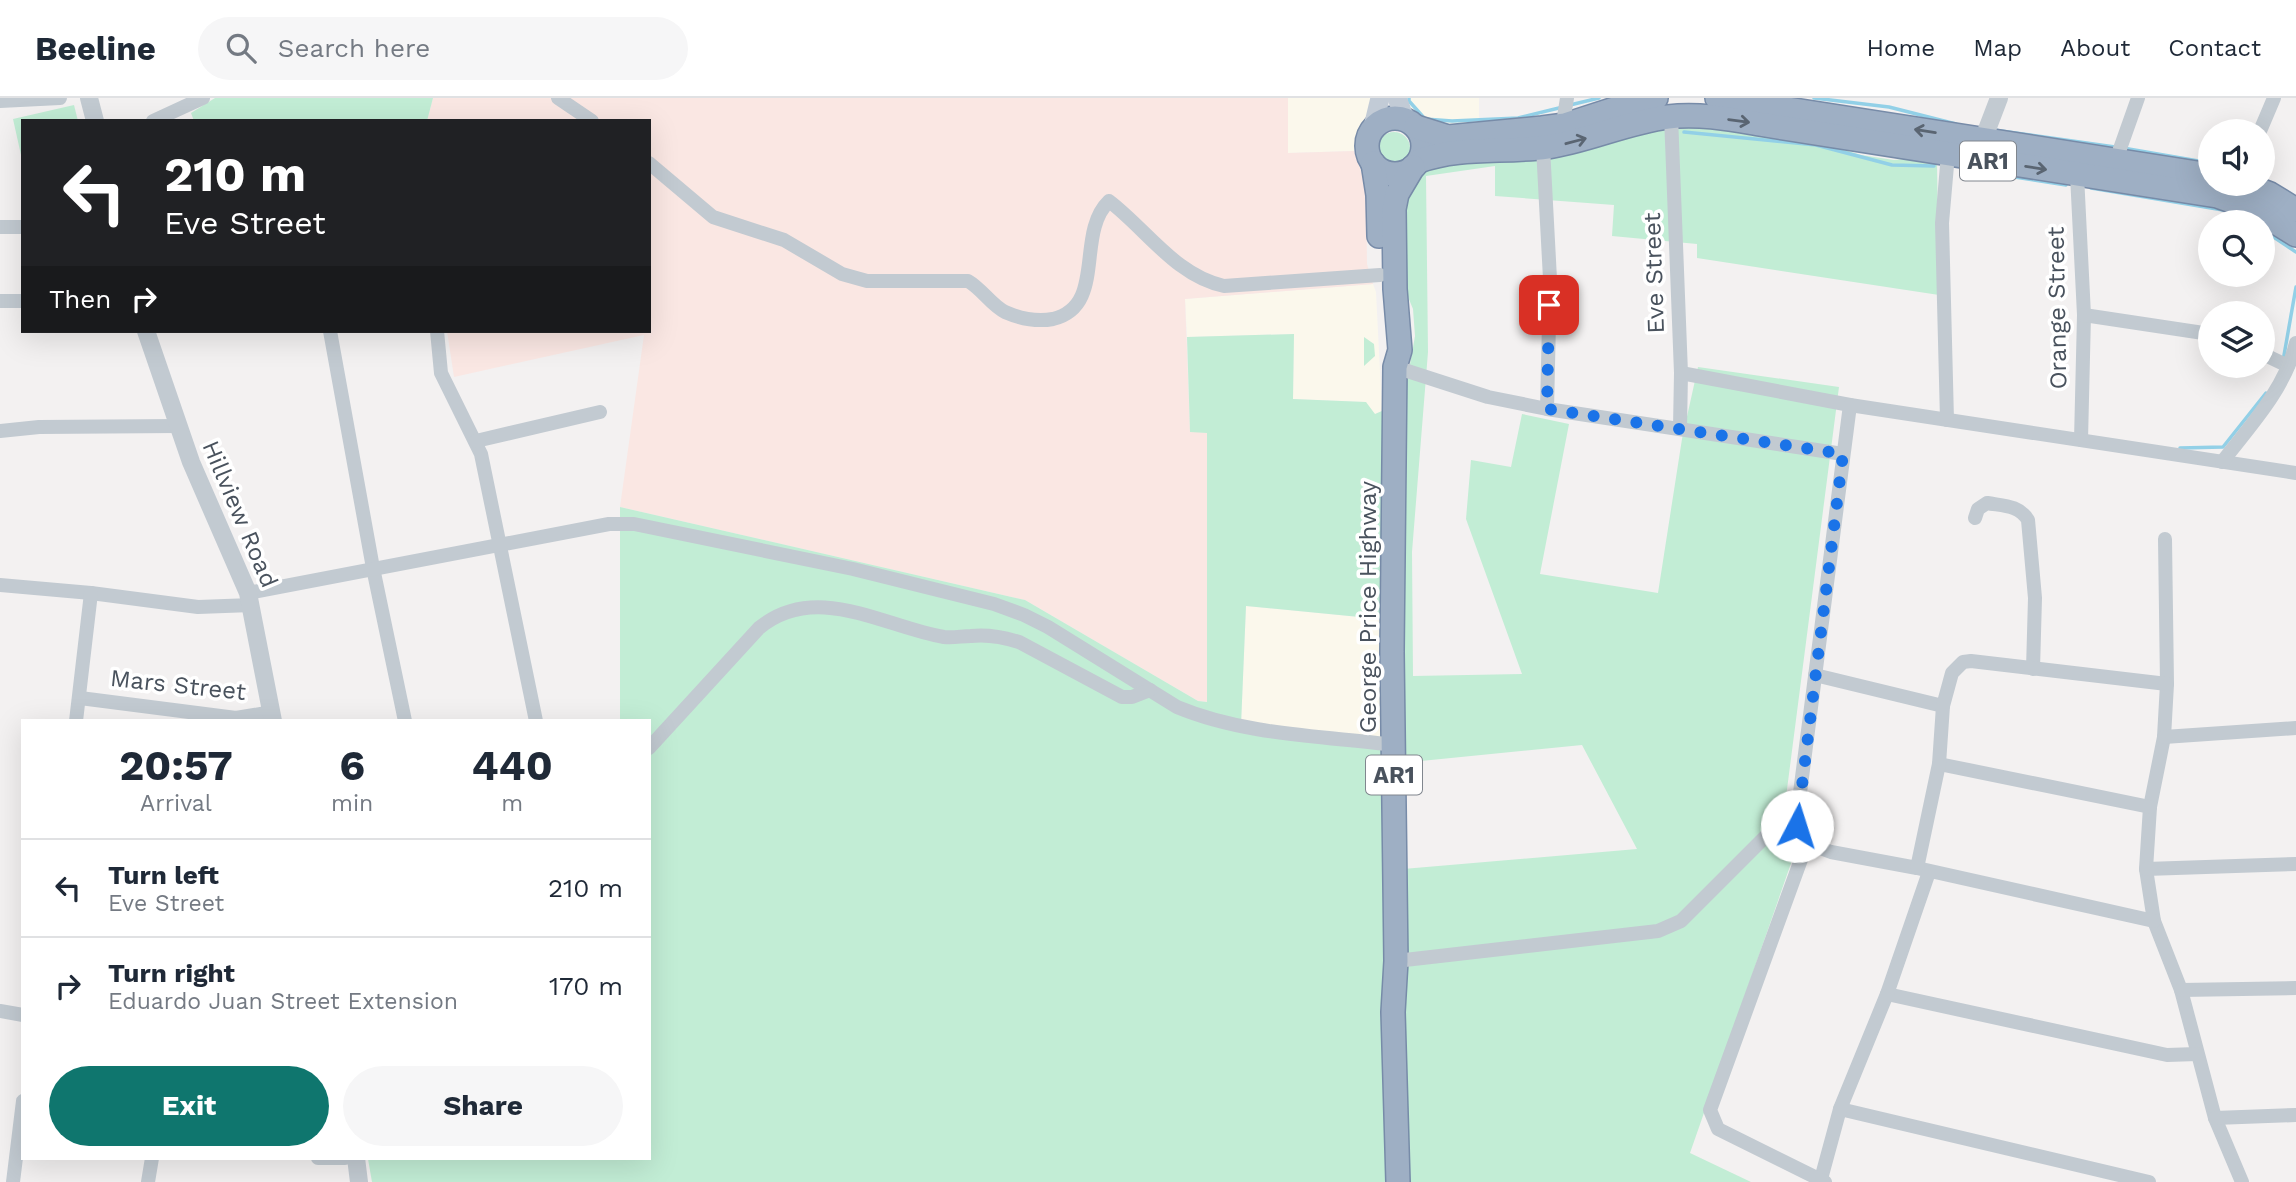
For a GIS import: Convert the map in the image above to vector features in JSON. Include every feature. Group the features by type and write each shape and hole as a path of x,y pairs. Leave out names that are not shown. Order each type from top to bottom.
{"highway":[{"path":"1412,124 1422,140 1423,147 1416,164 1396,174 1379,169 1373,163 1367,147 1377,125 1393,118 1412,124 1448,138 1565,125 1656,98"},
{"name":"AR1","path":"1717,98 1801,104 1983,141 2198,173"},
{"name":"AR1","path":"1416,164 1459,152 1567,144 1671,116 1726,119 2217,195 2254,209 2296,235"},
{"name":"George Price Highway","path":"1373,163 1378,195 1380,275 1388,351 1395,367"},
{"name":"George Price Highway","path":"1398,1182 1392,652 1395,367 1400,350 1395,289 1394,209 1401,187 1416,164"},
{"path":"2273,196 2296,210"}],"main road":[{"path":"1372,131 1380,98"},
{"path":"1397,98 1403,114 1412,124"}],"street":[{"path":"0,101 60,98"},
{"path":"89,98 94,119"},
{"path":"163,119 187,114 203,98"},
{"path":"558,98 589,119"},
{"path":"1565,125 1567,98"},
{"path":"1983,141 1999,98"},
{"path":"2116,160 2138,98"},
{"path":"2265,119 2274,98"},
{"name":"Eve Street","path":"1671,116 1681,373 1680,428"},
{"path":"1543,147 1550,279 1547,409"},
{"path":"1947,420 1942,223 1948,154"},
{"path":"651,165 713,217 784,240 842,274 867,281 968,281 1002,310 1028,319 1047,320 1065,316 1080,303 1088,271 1094,222 1109,201 1186,269 1212,283 1224,286 1380,275"},
{"name":"Orange Street","path":"2077,175 2084,315 2081,440"},
{"path":"0,227 21,227"},
{"path":"0,301 21,301"},
{"path":"2084,315 2198,332"},
{"name":"Hillview Road","path":"147,333 178,426 250,599 273,716"},
{"path":"330,333 373,568 405,719"},
{"path":"437,333 442,373 481,454 536,719"},
{"path":"2222,462 2270,400 2288,366 2296,343"},
{"path":"2275,360 2288,366"},
{"path":"1395,367 1488,397 1547,409 1843,454"},
{"path":"1681,373 1850,405 2296,473"},
{"path":"1850,405 1797,826 1807,843 1831,852 1923,869 2154,921"},
{"path":"476,441 600,412"},
{"path":"0,431 39,427 178,426"},
{"path":"1975,518 1978,509 1987,503 2014,507 2028,520 2035,598 2033,669"},
{"path":"0,585 198,607 250,599 373,568 609,524 634,524 853,569 958,594 1024,615 1177,706 1219,721 1240,726 1394,745"},
{"path":"2165,539 2167,684 2164,737 2150,807 2146,869 2154,921 2181,990 2215,1118 2239,1180"},
{"path":"76,719 91,593"},
{"path":"651,746 759,628 771,618 793,609 837,608 942,637 1004,637 1122,697 1132,698 1150,690"},
{"path":"1807,843 1710,1110 1718,1129 1823,1181 1840,1109 1887,994 1923,869 1939,764 1943,706 1952,673 1963,662 1971,661 2167,684"},
{"path":"1815,675 1943,706"},
{"name":"Mars Street","path":"80,698 236,718 273,716"},
{"path":"2164,737 2296,728"},
{"path":"1939,764 2150,807"},
{"path":"1396,961 1658,931 1671,927 1681,921 1767,835 1774,830 1797,826"},
{"path":"2146,869 2296,864"},
{"path":"2181,990 2296,988"},
{"path":"1887,994 2167,1055 2197,1054"},
{"path":"0,1011 21,1015"},
{"path":"1840,1109 2149,1182"},
{"path":"2215,1118 2296,1115"},
{"path":"13,1182 21,1117"},
{"path":"148,1182 152,1160"},
{"path":"356,1160 359,1182"}],"shaded area":[{"path":"433,98 1288,98 1288,153 1354,151 1366,186 1367,264 1373,284 1185,299 1190,431 1207,433 1208,702 1198,701 1025,600 620,507 644,335 454,377 447,333 651,333 651,119 428,119"},
{"path":"1288,98 1371,98 1365,124 1357,136 1354,151 1288,153"},
{"path":"1404,98 1479,98 1479,126 1437,127 1416,118"},
{"path":"1373,284 1376,292 1382,411 1375,414 1365,402 1293,399 1294,334 1187,337 1185,299"},
{"path":"1246,606 1380,619 1383,742 1241,725"}],"green space":[{"path":"215,98 433,98 428,119 193,119 191,113"},
{"path":"74,105 78,119 21,119 21,155 13,119"},
{"path":"1672,126 1700,126 1826,144 1861,155 1894,160 1916,158 1937,162 1939,295 1697,258 1697,244 1612,236 1614,205 1495,196 1495,166 1426,176 1428,352 1412,552 1413,676 1522,674 1466,519 1471,460 1511,467 1522,414 1569,424 1540,574 1658,593 1682,439 1698,367 1839,387 1782,828 1796,849 1690,1153 1751,1182 1405,1182 1403,869 1637,849 1582,745 1401,763 1402,409 1415,336 1413,309 1406,292 1401,209 1418,176 1432,166 1623,137"},
{"path":"1394,132 1406,136 1410,148 1406,160 1394,164 1382,160 1378,148 1382,136"},
{"path":"1294,334 1293,399 1366,402 1375,414 1382,411 1384,432 1380,619 1246,606 1241,725 1383,742 1392,1182 372,1182 368,1160 651,1160 651,719 620,719 620,507 1025,600 1198,701 1207,702 1207,433 1190,432 1187,337"},
{"path":"1364,337 1374,344 1375,356 1364,366"}],"waterway":[{"path":"1409,98 1425,119 1452,121 1518,118 1563,107"},
{"path":"1570,105 1599,98"},
{"path":"1814,98 1889,107 1956,124"},
{"path":"1994,130 2115,147"},
{"path":"1684,132 1816,145 1892,165 1934,166"},
{"path":"2123,148 2198,161"},
{"path":"1962,169 2066,185"},
{"path":"2091,188 2223,210"},
{"path":"2275,238 2296,252"},
{"path":"2283,361 2296,287"},
{"path":"2180,448 2223,447 2266,393"}],"route":[{"path":"1549,305 1547,409 1843,454 1797,826"}]}
